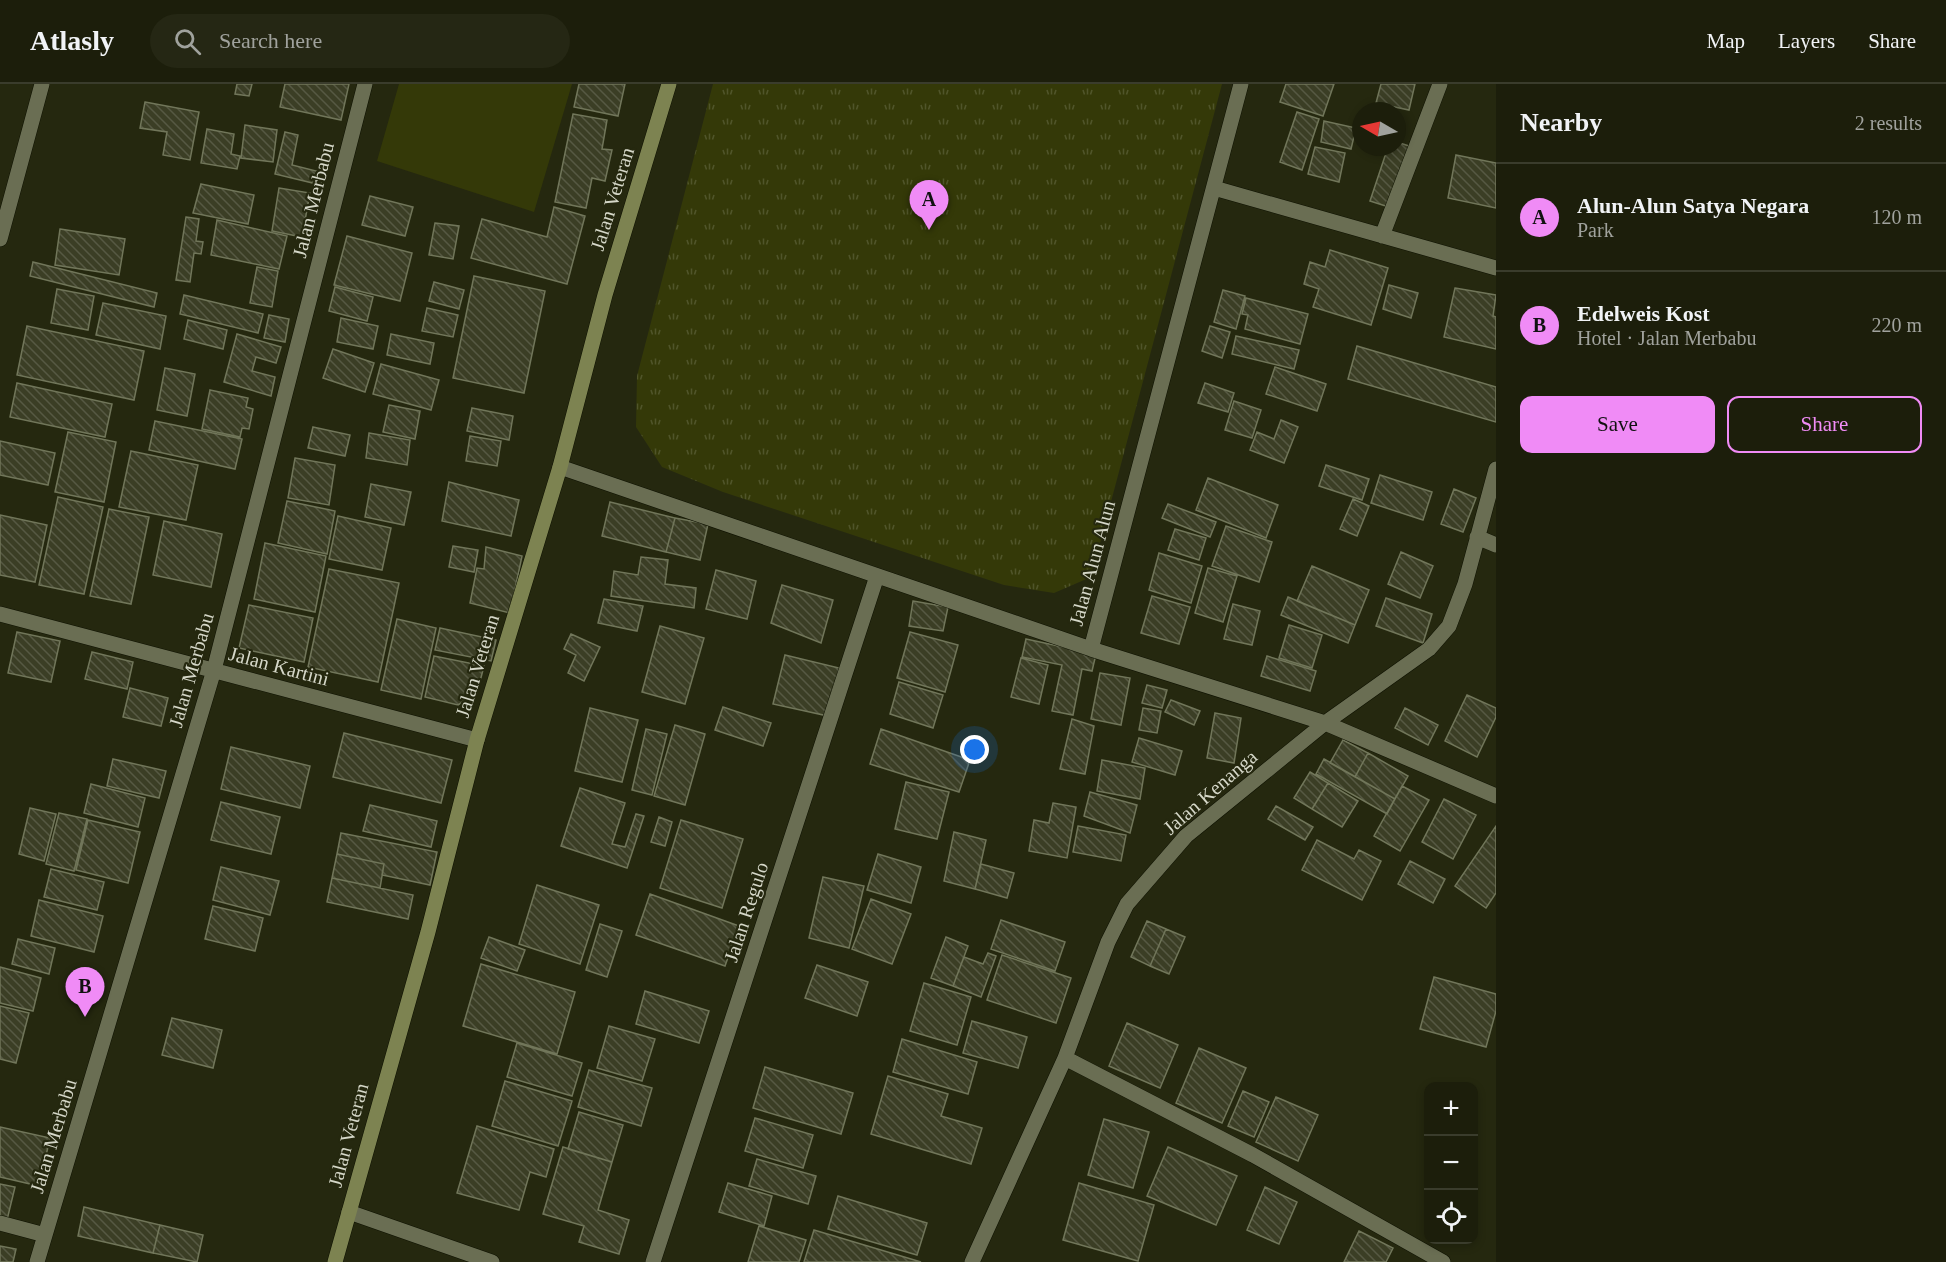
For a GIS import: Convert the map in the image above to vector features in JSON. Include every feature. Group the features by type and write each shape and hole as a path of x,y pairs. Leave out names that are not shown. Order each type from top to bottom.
{"main road":[{"name":"Jalan Veteran","path":"335,1262 428,932 477,740 560,467 605,295 669,84"}],"street":[{"path":"0,239 42,84"},
{"name":"Jalan Merbabu","path":"37,1262 214,670 365,84"},
{"name":"Jalan Alun Alun","path":"560,467 1091,649 1241,84"},
{"path":"1382,236 1440,84"},
{"path":"1214,188 1496,268"},
{"name":"Jalan Kenanga","path":"972,1262 1065,1058 1108,942 1127,904 1185,836 1325,723 1429,649 1449,626 1465,584 1496,469"},
{"path":"1477,537 1496,545"},
{"name":"Jalan Regulo","path":"653,1262 877,576"},
{"name":"Jalan Kartini","path":"0,614 477,740"},
{"path":"1091,649 1325,723 1496,796"},
{"path":"1065,1058 1253,1155 1443,1262"},
{"path":"349,1212 492,1262"},
{"path":"0,1223 45,1235"}],"green space":[{"path":"399,84 572,84 534,212 377,161"},
{"path":"713,84 1222,84 1091,577 1054,593 1004,585 723,492 662,467 636,427 637,376"}],"building":[{"path":"237,84 252,84 249,96 235,94"},
{"path":"285,84 349,84 341,120 280,107"},
{"path":"579,84 625,84 618,116 574,107"},
{"path":"1286,84 1334,84 1323,116 1280,102"},
{"path":"1381,84 1415,84 1409,110 1406,109 1406,102 1376,102"},
{"path":"145,102 199,112 190,160 163,155 167,132 140,128"},
{"path":"1297,112 1319,119 1302,170 1280,162"},
{"path":"573,114 607,120 602,149 612,150 605,181 592,178 586,208 555,202"},
{"path":"1324,121 1352,127 1351,149 1321,142"},
{"path":"245,125 277,130 273,162 241,158"},
{"path":"207,129 234,134 231,154 240,156 237,169 201,163"},
{"path":"285,132 298,135 292,165 324,173 321,185 275,174"},
{"path":"1406,145 1412,147 1392,208 1370,201 1385,156 1406,156"},
{"path":"1315,147 1345,153 1339,182 1308,174"},
{"path":"1456,155 1496,163 1496,208 1448,198"},
{"path":"201,184 254,195 248,224 193,213"},
{"path":"279,188 310,193 302,237 272,231"},
{"path":"370,196 413,207 405,236 362,225"},
{"path":"554,207 585,216 567,284 471,258 482,219 547,237"},
{"path":"186,217 199,219 196,241 203,242 201,254 194,253 190,282 176,280"},
{"path":"217,220 287,236 279,269 211,255"},
{"path":"435,223 459,226 453,259 429,255"},
{"path":"60,229 125,239 119,275 55,265"},
{"path":"347,236 412,253 400,301 334,285"},
{"path":"1330,250 1388,268 1371,325 1313,307 1319,289 1304,284 1310,262 1325,267"},
{"path":"33,262 157,293 154,307 30,276"},
{"path":"257,267 278,271 272,307 250,303"},
{"path":"474,276 545,291 524,393 453,378"},
{"path":"434,282 464,290 459,309 429,301"},
{"path":"1389,285 1418,293 1411,318 1383,309"},
{"path":"335,287 373,297 367,321 329,311"},
{"path":"1455,288 1496,295 1493,316 1496,317 1496,349 1444,337"},
{"path":"57,289 94,296 88,330 51,323"},
{"path":"1223,290 1245,296 1236,329 1214,322"},
{"path":"184,295 263,314 258,333 180,314"},
{"path":"1246,298 1308,314 1300,344 1245,329 1248,315 1242,314"},
{"path":"103,303 166,316 160,349 96,335"},
{"path":"427,308 458,315 453,337 422,331"},
{"path":"269,315 289,319 285,342 264,338"},
{"path":"341,318 378,326 373,349 337,342"},
{"path":"188,320 227,330 223,349 184,339"},
{"path":"27,326 144,351 134,400 17,375"},
{"path":"1210,326 1230,332 1222,358 1202,351"},
{"path":"237,334 281,347 276,363 256,357 252,371 275,377 271,396 224,382"},
{"path":"391,334 434,343 430,364 387,355"},
{"path":"1236,336 1299,350 1294,369 1232,354"},
{"path":"1357,346 1496,387 1496,422 1348,379"},
{"path":"333,349 374,363 365,392 323,378"},
{"path":"381,364 439,380 431,410 373,394"},
{"path":"1275,367 1326,384 1317,411 1266,394"},
{"path":"165,368 195,374 187,416 157,410"},
{"path":"17,383 112,404 105,437 10,417"},
{"path":"1205,383 1234,393 1228,412 1198,403"},
{"path":"210,390 248,398 246,407 253,409 249,429 242,428 240,437 202,429"},
{"path":"1234,401 1261,410 1252,438 1225,430"},
{"path":"389,405 420,411 415,439 383,432"},
{"path":"472,408 513,416 509,440 467,431"},
{"path":"1281,420 1298,427 1284,463 1250,450 1257,432 1274,439"},
{"path":"155,421 242,439 235,469 149,450"},
{"path":"313,427 350,435 345,456 308,448"},
{"path":"68,432 116,442 104,502 55,492"},
{"path":"369,433 410,440 407,465 366,458"},
{"path":"470,436 501,441 497,466 466,461"},
{"path":"0,441 55,453 48,485 0,475"},
{"path":"131,451 198,465 186,520 119,507"},
{"path":"295,458 335,465 329,505 288,498"},
{"path":"1326,465 1369,479 1362,500 1319,486"},
{"path":"1380,475 1432,492 1423,520 1371,503"},
{"path":"1208,478 1278,505 1266,538 1196,510"},
{"path":"449,482 519,500 511,536 442,521"},
{"path":"371,484 411,492 404,525 365,517"},
{"path":"1454,489 1476,498 1463,532 1441,524"},
{"path":"58,497 103,507 84,594 39,585"},
{"path":"1353,499 1369,506 1357,536 1340,529"},
{"path":"287,501 335,511 327,554 278,543"},
{"path":"610,502 675,518 666,552 602,536"},
{"path":"1168,504 1216,522 1210,537 1162,518"},
{"path":"109,509 149,517 131,604 90,596"},
{"path":"0,515 47,525 35,582 0,575"},
{"path":"338,516 391,528 382,570 329,559"},
{"path":"675,518 708,524 700,560 666,552"},
{"path":"164,521 222,534 211,587 153,575"},
{"path":"1226,526 1272,542 1259,582 1212,566"},
{"path":"1175,529 1206,538 1199,560 1168,550"},
{"path":"265,543 326,556 315,612 254,599"},
{"path":"453,546 478,550 474,572 449,567"},
{"path":"486,547 522,556 510,613 470,603 477,568 484,569"},
{"path":"1401,552 1433,566 1420,598 1388,584"},
{"path":"1159,553 1202,566 1191,603 1149,590"},
{"path":"641,557 668,560 665,584 696,588 694,608 611,596 614,571 638,575"},
{"path":"1312,566 1369,590 1355,625 1297,601"},
{"path":"1208,568 1237,576 1223,622 1195,613"},
{"path":"329,569 399,583 378,682 308,667"},
{"path":"716,570 756,581 747,619 706,609"},
{"path":"782,585 833,600 821,643 771,623"},
{"path":"1152,596 1190,607 1179,644 1141,633"},
{"path":"1288,597 1355,625 1348,643 1281,615"},
{"path":"1386,598 1432,614 1423,643 1376,626"},
{"path":"604,599 643,606 637,631 598,623"},
{"path":"913,601 948,607 943,631 909,626"},
{"path":"1233,604 1260,611 1252,645 1224,639"},
{"path":"249,605 313,618 304,662 239,648"},
{"path":"397,619 436,628 421,699 381,690"},
{"path":"1289,625 1322,635 1312,668 1279,658"},
{"path":"660,626 704,638 685,704 642,692"},
{"path":"440,628 496,640 491,661 435,650"},
{"path":"17,632 60,641 51,682 8,673"},
{"path":"910,632 958,645 945,692 897,678"},
{"path":"571,634 600,647 584,681 568,673 576,655 564,649"},
{"path":"1026,639 1096,654 1092,671 1082,669 1073,715 1052,711 1062,665 1022,657"},
{"path":"92,652 133,662 127,689 85,679"},
{"path":"785,655 839,668 828,716 773,704"},
{"path":"434,656 484,666 477,693 458,705 425,697"},
{"path":"1267,656 1316,671 1310,691 1261,676"},
{"path":"1021,658 1048,665 1039,704 1011,697"},
{"path":"1100,673 1130,678 1121,725 1091,719"},
{"path":"899,682 943,695 933,728 890,714"},
{"path":"1147,685 1167,690 1162,708 1142,703"},
{"path":"130,688 168,698 161,726 123,717"},
{"path":"1467,695 1496,708 1496,717 1477,757 1445,741"},
{"path":"1171,700 1200,711 1194,725 1165,712"},
{"path":"723,707 771,723 763,746 715,730"},
{"path":"590,708 638,720 622,782 575,771"},
{"path":"1143,708 1161,711 1157,733 1139,730"},
{"path":"1405,708 1438,725 1428,745 1395,728"},
{"path":"1215,713 1241,718 1234,763 1207,758"},
{"path":"1072,719 1094,726 1085,774 1060,769"},
{"path":"675,725 705,734 685,805 654,796"},
{"path":"646,729 667,734 652,795 632,790"},
{"path":"881,729 970,760 959,792 870,764"},
{"path":"344,733 452,760 441,803 333,777"},
{"path":"1139,738 1182,751 1175,775 1132,762"},
{"path":"1343,740 1368,753 1355,777 1330,763"},
{"path":"231,747 310,766 300,808 221,789"},
{"path":"1368,753 1408,776 1395,799 1355,777"},
{"path":"113,759 166,771 159,798 107,786"},
{"path":"1324,759 1395,799 1387,814 1316,774"},
{"path":"1102,760 1145,768 1140,799 1097,791"},
{"path":"1310,772 1328,783 1312,809 1294,798"},
{"path":"906,782 949,792 937,839 895,829"},
{"path":"1328,783 1358,801 1342,827 1312,809"},
{"path":"91,784 145,798 138,827 84,813"},
{"path":"1402,786 1429,800 1400,851 1374,836"},
{"path":"580,788 625,803 612,844 625,847 636,814 644,816 627,868 561,846"},
{"path":"1090,792 1137,805 1130,833 1084,816"},
{"path":"1444,799 1476,815 1453,859 1422,842"},
{"path":"221,802 280,817 271,854 211,840"},
{"path":"1053,803 1076,807 1067,858 1029,851 1034,820 1049,823"},
{"path":"370,805 437,821 431,847 363,831"},
{"path":"1276,806 1313,827 1305,840 1268,819"},
{"path":"30,808 56,814 44,861 19,854"},
{"path":"59,813 87,819 74,871 46,864"},
{"path":"659,817 672,822 665,846 651,842"},
{"path":"88,820 140,832 128,883 76,870"},
{"path":"681,820 743,839 722,908 660,888"},
{"path":"1078,826 1126,835 1121,861 1073,852"},
{"path":"1496,826 1496,893 1486,908 1455,886"},
{"path":"954,832 986,840 975,889 944,881"},
{"path":"341,833 437,852 430,885 382,875 384,864 337,854"},
{"path":"1317,840 1354,859 1359,850 1381,861 1362,900 1302,870"},
{"path":"337,854 384,864 380,888 332,878"},
{"path":"878,854 921,867 911,903 867,890"},
{"path":"1410,861 1445,879 1433,903 1398,884"},
{"path":"981,864 1014,873 1007,898 975,889"},
{"path":"221,867 279,881 270,915 213,900"},
{"path":"51,869 104,882 97,910 44,897"},
{"path":"823,877 864,886 849,948 809,938"},
{"path":"332,878 413,895 408,919 327,902"},
{"path":"537,885 599,905 580,964 519,944"},
{"path":"650,894 739,926 725,966 636,935"},
{"path":"871,899 911,914 892,964 852,949"},
{"path":"39,900 103,916 94,952 31,936"},
{"path":"213,906 263,918 255,951 205,939"},
{"path":"1001,920 1065,942 1055,971 991,949"},
{"path":"1147,921 1166,929 1150,966 1131,957"},
{"path":"600,924 622,931 607,977 586,970"},
{"path":"1166,929 1185,937 1169,974 1150,966"},
{"path":"489,937 525,950 517,971 481,958"},
{"path":"946,937 968,946 953,986 931,978"},
{"path":"18,939 55,948 49,974 12,964"},
{"path":"988,953 996,956 981,997 953,986 964,957 983,964"},
{"path":"1002,955 1071,978 1056,1023 987,1000"},
{"path":"481,964 575,992 557,1054 463,1026"},
{"path":"817,965 868,982 857,1016 805,998"},
{"path":"0,967 41,978 33,1011 0,1003"},
{"path":"1434,977 1496,994 1496,1011 1486,1047 1420,1029"},
{"path":"924,983 971,997 957,1045 910,1031"},
{"path":"645,991 709,1011 699,1043 636,1024"},
{"path":"0,1006 29,1013 16,1063 0,1059"},
{"path":"172,1018 222,1030 213,1068 162,1055"},
{"path":"972,1021 1027,1037 1018,1068 963,1053"},
{"path":"1127,1023 1178,1045 1160,1088 1109,1066"},
{"path":"609,1026 655,1039 642,1081 597,1068"},
{"path":"902,1039 977,1062 968,1094 893,1072"},
{"path":"517,1043 582,1063 572,1096 507,1077"},
{"path":"1199,1048 1246,1068 1222,1123 1176,1103"},
{"path":"765,1067 853,1093 841,1134 753,1108"},
{"path":"589,1070 652,1088 641,1126 578,1107"},
{"path":"888,1076 948,1094 941,1116 982,1128 971,1164 871,1134"},
{"path":"505,1081 572,1101 558,1146 492,1126"},
{"path":"1243,1091 1269,1102 1254,1137 1228,1126"},
{"path":"1276,1097 1318,1115 1298,1161 1256,1142"},
{"path":"579,1112 623,1125 612,1162 568,1149"},
{"path":"755,1118 813,1135 803,1168 745,1151"},
{"path":"1104,1119 1149,1132 1133,1188 1088,1175"},
{"path":"477,1126 554,1149 546,1177 530,1172 519,1210 457,1193"},
{"path":"0,1127 50,1138 39,1186 0,1177"},
{"path":"563,1147 612,1162 598,1210 629,1220 619,1254 579,1242 584,1226 543,1214"},
{"path":"1168,1147 1237,1176 1216,1225 1147,1196"},
{"path":"757,1159 816,1176 808,1204 749,1186"},
{"path":"728,1183 772,1196 764,1226 719,1212"},
{"path":"1079,1183 1154,1205 1138,1261 1063,1240"},
{"path":"0,1184 15,1187 7,1220 0,1219"},
{"path":"1265,1187 1297,1202 1279,1244 1247,1230"},
{"path":"838,1196 927,1223 917,1255 828,1229"},
{"path":"84,1207 160,1225 153,1253 78,1236"},
{"path":"160,1225 203,1235 197,1262 153,1253"},
{"path":"759,1226 806,1240 799,1262 748,1262"},
{"path":"814,1230 921,1262 804,1262"},
{"path":"1359,1231 1393,1248 1386,1262 1344,1262"},
{"path":"0,1246 16,1249 13,1262 0,1262"}],"place":[{"name":"Alun-Alun Satya Negara","path":"929,230"},
{"name":"Edelweis Kost","path":"85,1017"}]}
